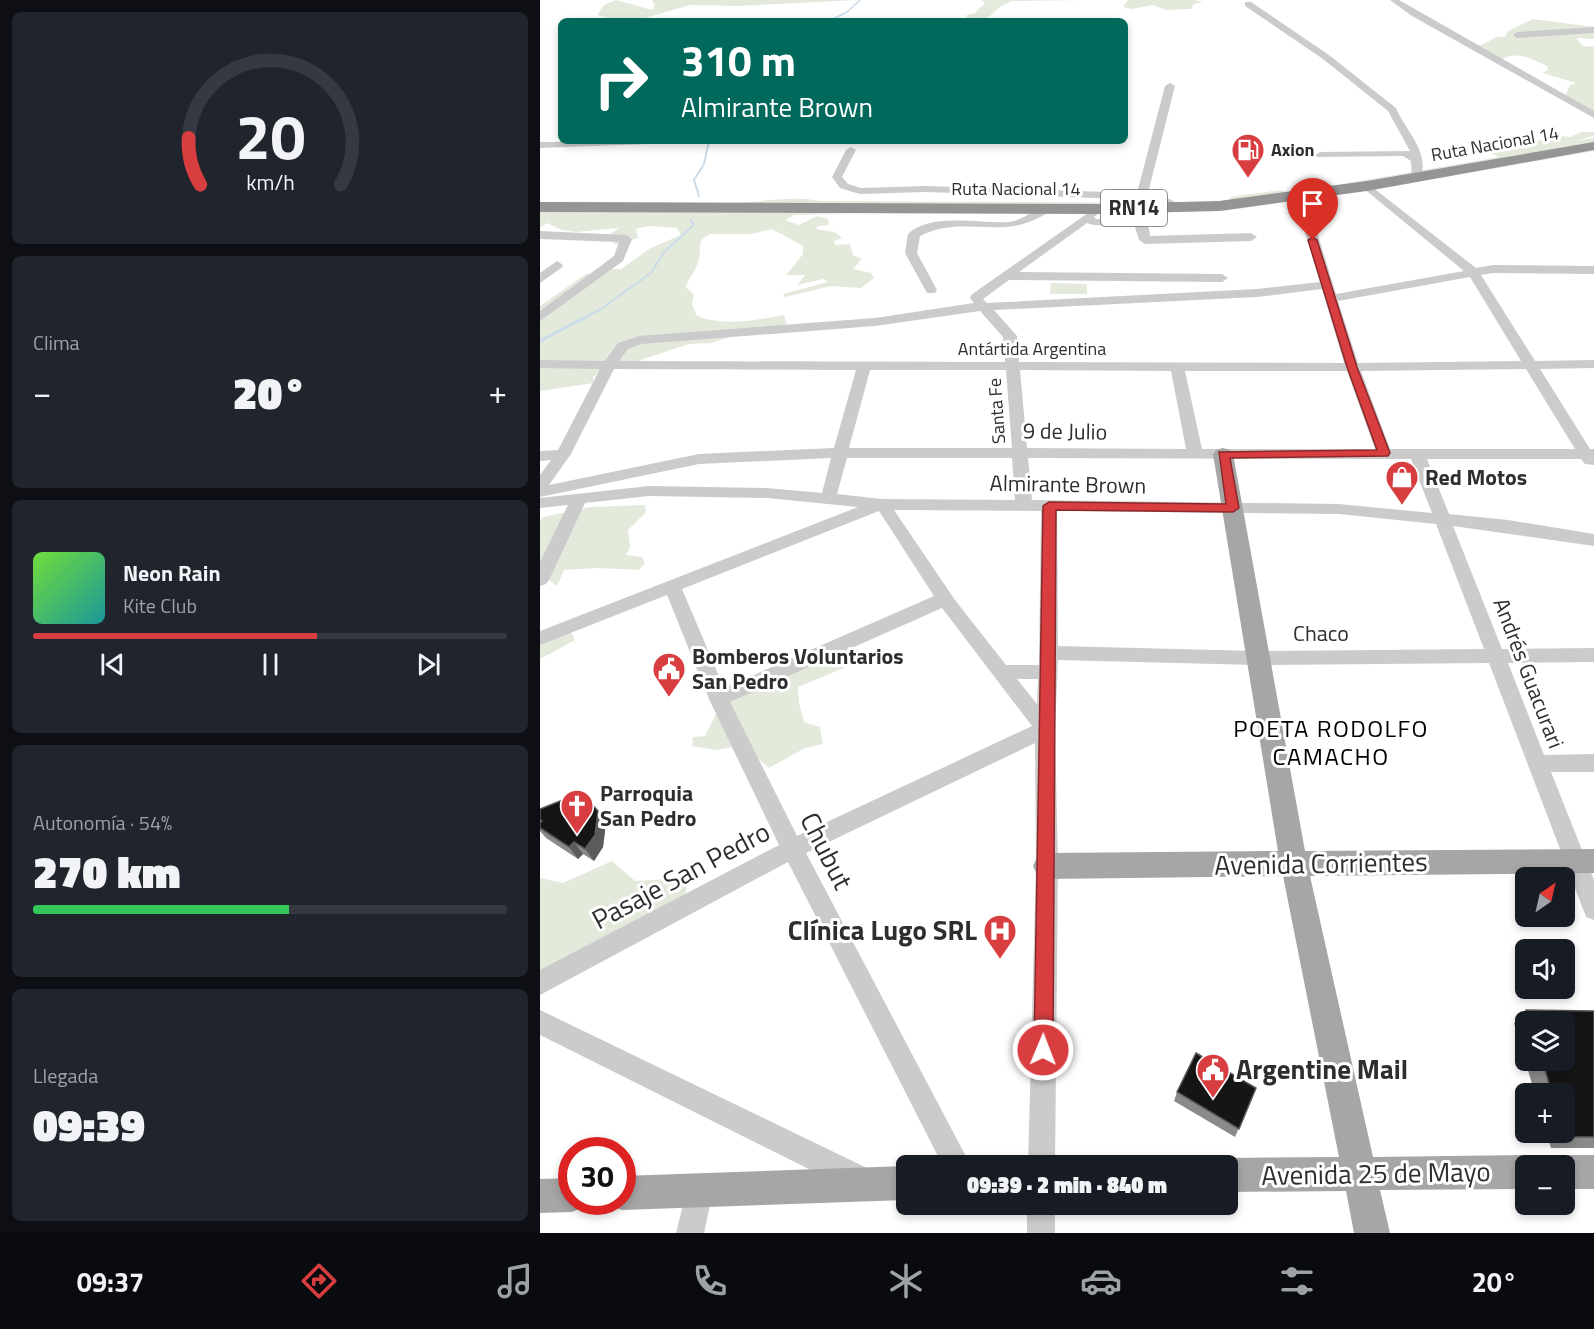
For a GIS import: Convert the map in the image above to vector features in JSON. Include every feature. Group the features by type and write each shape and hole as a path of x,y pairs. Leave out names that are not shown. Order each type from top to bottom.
{"highway":[{"name":"Ruta Nacional 14","path":"540,207 1219,206 1367,186 1594,146"}],"main road":[{"path":"1223,454 1294,864 1372,1233"},
{"name":"Avenida Corrientes","path":"1047,866 1584,861"},
{"name":"Avenida 25 de Mayo","path":"1238,1175 1515,1172"},
{"path":"1575,1172 1594,1172"},
{"path":"636,1193 896,1184"},
{"path":"540,1196 558,1195"}],"street":[{"path":"1394,0 1594,115"},
{"path":"1248,4 1326,57 1393,110 1394,119 1406,132 1418,161 1416,178"},
{"path":"1517,35 1562,34 1594,30"},
{"path":"1142,196 1170,86"},
{"path":"540,145 566,144"},
{"path":"851,150 837,177 844,186 860,191 926,189 1090,207 1142,196 1157,197 1177,207"},
{"path":"1320,155 1405,153 1418,161"},
{"path":"1367,186 1472,271 1528,364 1591,457"},
{"path":"1300,196 1352,367 1384,453"},
{"path":"1090,207 1093,222 1138,224 1143,228 1145,240 1251,237"},
{"path":"981,307 976,298 978,295 1006,276 1090,207"},
{"path":"931,290 924,276 916,268 910,253 915,241 914,234 924,229 968,222 1009,225 1031,220 1047,208"},
{"path":"540,235 626,239 619,258 540,317"},
{"path":"540,279 557,265"},
{"path":"1331,299 1472,271 1518,268 1594,270"},
{"path":"1006,276 1222,278"},
{"path":"540,486 563,454 609,365 623,346 639,340 875,322 958,308 1257,293 1327,285"},
{"name":"Santa Fe","path":"981,307 1010,336 1024,506"},
{"name":"Antártida Argentina","path":"540,364 1012,368 1594,364"},
{"path":"1178,366 1195,454"},
{"path":"828,499 864,367"},
{"name":"9 de Julio","path":"540,492 699,459 841,453 1384,453 1591,457"},
{"path":"540,456 563,454"},
{"name":"Andrés Guacurari","path":"1417,454 1539,764 1584,861 1594,909"},
{"name":"Almirante Brown","path":"540,503 649,491 767,493 882,504 1339,509 1442,519 1594,540"},
{"path":"540,580 579,499"},
{"path":"540,638 673,588 882,504 945,599 1045,729"},
{"path":"1041,1155 1047,866 1045,729 1049,506"},
{"name":"Chubut","path":"673,588 719,699 792,849 951,1155"},
{"path":"719,699 945,599"},
{"name":"Chaco","path":"1001,672 1048,662 1594,655"},
{"name":"Pasaje San Pedro","path":"540,983 792,849 1045,729"},
{"path":"1539,764 1594,763"},
{"path":"540,1022 871,1185"},
{"path":"690,1233 699,1191"},
{"path":"1041,1215 1041,1233"}],"shaded area":[{"path":"616,0 652,10 655,5 652,0 858,0 739,6 690,5 645,18 608,18 597,15 604,5"},
{"path":"981,0 1081,0 1012,1 1001,6 987,18 966,18 967,15 975,13 985,3"},
{"path":"1128,0 1203,2 1194,4 1191,9 1167,10 1152,5 1132,9 1123,7"},
{"path":"1533,19 1594,27 1594,39 1576,38 1583,46 1594,47 1594,112 1565,96 1570,85 1576,83 1543,73 1548,70 1547,66 1514,55 1503,59 1475,48 1497,37 1505,37 1508,31"},
{"path":"1582,132 1594,132 1594,136 1574,141 1594,138 1594,151 1400,185 1225,211 794,215 785,220 799,225 817,216 828,219 829,225 818,226 816,229 835,232 842,238 834,241 835,245 850,244 853,255 862,259 853,269 871,273 874,278 861,288 831,286 785,297 783,294 828,282 823,279 797,285 805,275 786,275 803,254 803,246 772,229 751,234 710,234 701,240 698,262 686,287 694,295 692,304 697,316 729,322 784,315 788,329 733,336 711,343 689,344 629,364 609,365 593,377 594,383 540,391 540,306 586,274 597,275 612,269 621,269 649,249 681,235 677,228 649,226 636,229 638,238 615,245 610,234 619,228 576,232 562,230 547,223 540,228 540,202 740,203 809,199 820,201 1200,203 1281,190 1289,193 1499,157 1470,143 1480,142 1492,146 1508,142 1553,140 1556,139 1554,135 1570,137"},
{"path":"1051,283 1087,284 1087,294 1050,294"},
{"path":"645,505 646,512 628,530 630,547 626,555 642,557 645,563 639,570 598,568 564,570 557,586 540,574 540,522 543,517 591,507"},
{"path":"571,632 575,640 540,659 540,639"},
{"path":"826,654 840,657 844,668 798,687 804,722 820,727 823,744 805,748 769,768 743,745 716,750 692,746 693,737 705,736 719,708"},
{"path":"612,861 635,881 690,878 681,907 540,971 540,878 563,883"}],"building":[{"name":"Parroquia San Pedro","path":"580,798 591,803 598,811 595,835 585,849 574,842 569,847 540,828 542,821 540,820 540,809 565,799"},
{"path":"1526,1010 1594,1011 1594,1137 1575,1137 1575,1083 1549,1083 1545,1071 1575,1071 1575,1011"},
{"name":"Argentine Mail","path":"1196,1053 1256,1088 1239,1129 1177,1092"}],"waterway":[{"path":"835,18 847,12 860,0"},
{"path":"699,196 694,180 704,164 708,144"},
{"path":"581,320 601,309 651,273 664,252 694,225 691,220"},
{"path":"540,341 584,318"}],"place":[{"name":"Axion","path":"1248,179"},
{"name":"Red Motos","path":"1402,506"},
{"name":"Bomberos Voluntarios San Pedro","path":"669,698"},
{"name":"Parroquia San Pedro","path":"577,835"},
{"name":"Clínica Lugo SRL","path":"1000,960"},
{"name":"Argentine Mail","path":"1213,1099"}],"district":[{"name":"POETA RODOLFO CAMACHO","path":"1331,743"}],"route":[{"path":"1043,1050 1047,866 1045,729 1049,653 1049,506 1233,508 1223,454 1384,453 1352,367 1313,240"}]}
